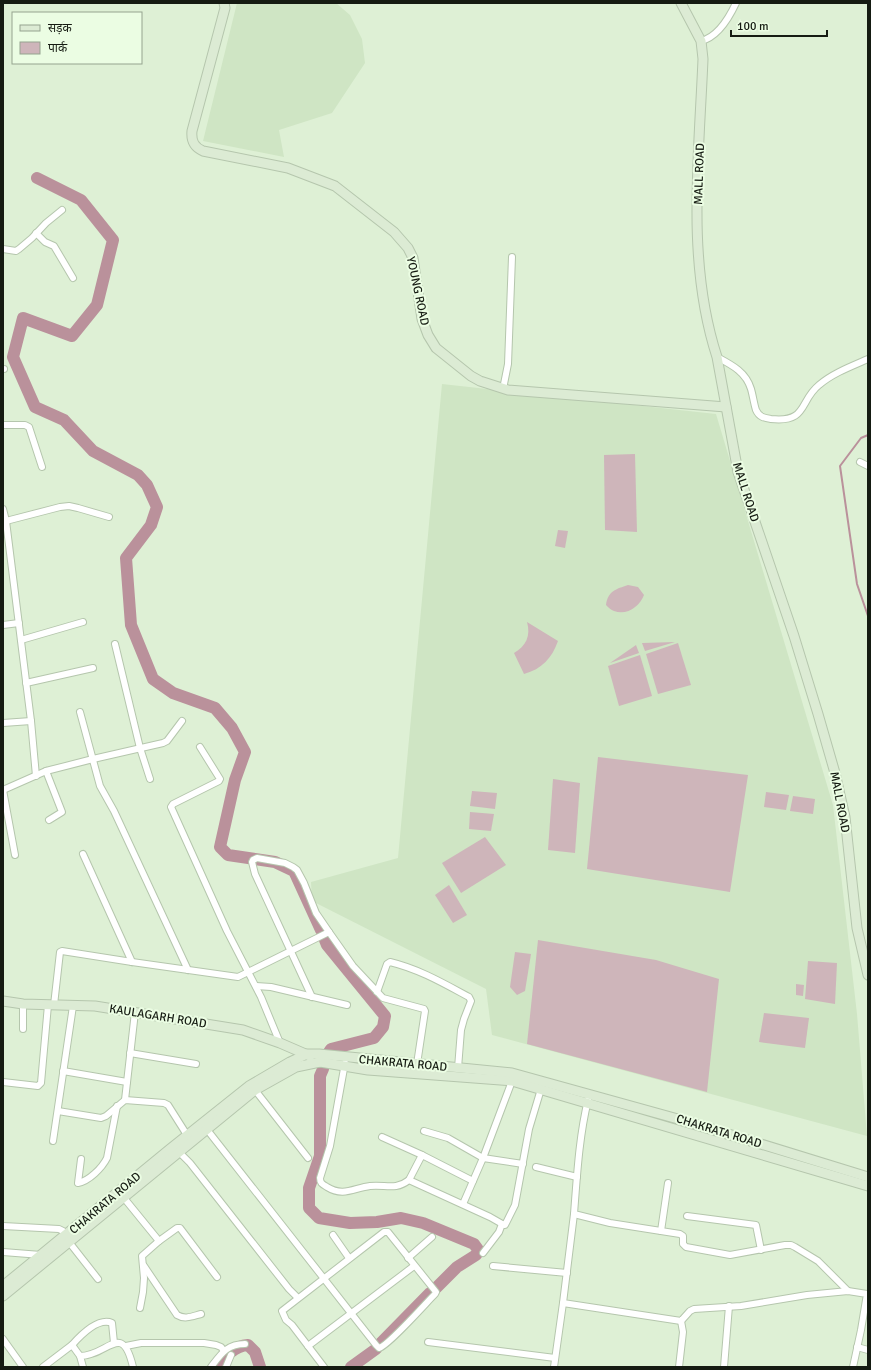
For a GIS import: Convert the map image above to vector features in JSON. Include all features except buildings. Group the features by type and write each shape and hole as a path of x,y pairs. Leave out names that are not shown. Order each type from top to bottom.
{"street":[{"name":"YOUNG ROAD","path":"224,3 225,8 192,131 194,145 203,152 288,168 335,186 394,232 408,248 413,258 422,319 428,335 436,348 471,376 480,381 503,389 726,407"},
{"name":"MALL ROAD","path":"681,3 701,41 703,59 697,195 698,246 702,290 711,339 717,357 738,472 794,636 835,773 846,817 857,928 868,975"},
{"path":"701,41 711,38 715,34 726,20 736,3"},
{"path":"3,249 16,251 62,210"},
{"path":"36,233 43,240 54,246 73,278"},
{"path":"503,389 508,364 512,257"},
{"path":"717,357 733,365 744,373 751,387 757,412 760,416 778,420 796,416 802,410 811,393 819,385 836,374 868,358"},
{"path":"3,425 28,426 42,467"},
{"path":"860,462 868,466"},
{"path":"6,521 69,506 109,517"},
{"path":"3,509 6,521 19,623 36,776"},
{"path":"21,640 83,622"},
{"path":"3,626 19,623"},
{"path":"115,644 140,748 150,779"},
{"path":"26,682 94,668"},
{"path":"80,712 101,789 114,811 188,970"},
{"path":"3,723 31,721"},
{"path":"15,855 3,790 46,771 166,742 182,721"},
{"path":"200,747 220,778 219,781 173,804 171,807 227,931 256,986 280,1043"},
{"path":"46,771 62,812 48,820"},
{"path":"83,854 132,962"},
{"path":"312,997 255,874 252,862 256,859 289,864 297,870 316,913 341,951 353,966 377,992 388,1000 425,1010 417,1064"},
{"path":"3,1082 38,1086 41,1083 51,1005 60,952 62,951 238,977 329,932"},
{"path":"377,992 387,964 390,962 424,973 469,997 471,1001 461,1030 458,1068"},
{"path":"256,986 271,987 347,1005"},
{"name":"KAULAGARH ROAD","path":"3,1001 23,1004 95,1006 243,1030 307,1054"},
{"path":"23,1004 23,1029"},
{"path":"53,1141 73,1006"},
{"path":"125,1100 135,1012"},
{"path":"130,1053 196,1064"},
{"path":"307,1054 320,1062"},
{"name":"CHAKRATA ROAD","path":"3,1286 41,1255 68,1238 124,1198 179,1152 249,1086 290,1062 307,1054 319,1054 368,1070 512,1081 696,1124 868,1177"},
{"name":"CHAKRATA ROAD","path":"3,1296 187,1135 205,1127 255,1090 296,1067 320,1062 417,1064 512,1073 588,1099 868,1186"},
{"path":"345,1062 330,1146 320,1181 322,1184 331,1189 348,1192 369,1186 382,1185 395,1187 409,1180 422,1155"},
{"path":"63,1072 127,1082"},
{"path":"463,1204 483,1158 512,1081"},
{"path":"409,1180 505,1225 514,1208 529,1129 541,1089"},
{"path":"255,1090 308,1158"},
{"path":"554,1367 567,1273 577,1176 588,1099"},
{"path":"58,1111 101,1118 106,1116 125,1100 164,1103 168,1105 187,1135"},
{"path":"81,1159 78,1183 84,1181 104,1165 108,1158 117,1106"},
{"path":"205,1127 324,1277 379,1348 383,1347 436,1293 386,1232 324,1277 281,1312 324,1367"},
{"path":"424,1131 448,1138 483,1158 523,1164"},
{"path":"382,1137 422,1155 473,1181"},
{"path":"179,1152 190,1163 288,1289 298,1298"},
{"path":"536,1167 577,1176"},
{"path":"661,1231 668,1184"},
{"path":"124,1198 159,1241"},
{"path":"574,1214 610,1223 682,1235 683,1244 686,1247 730,1255 785,1245 795,1246 818,1261 848,1291"},
{"path":"687,1216 756,1225 761,1250"},
{"path":"483,1253 499,1232 502,1224"},
{"path":"3,1226 59,1229 63,1231 98,1279"},
{"path":"140,1308 144,1278 142,1256 177,1228 180,1228 216,1277"},
{"path":"333,1235 349,1258"},
{"path":"408,1258 432,1237"},
{"path":"3,1252 41,1255"},
{"path":"143,1264 177,1315 182,1318 188,1318 202,1314"},
{"path":"308,1346 414,1266"},
{"path":"493,1266 567,1273"},
{"path":"679,1367 682,1332 681,1321 690,1311 694,1309 741,1306 807,1295 848,1291 868,1294 853,1367"},
{"path":"563,1303 681,1321"},
{"path":"724,1367 729,1306"},
{"path":"43,1367 72,1345 88,1330 101,1323 112,1323 114,1343"},
{"path":"3,1339 23,1367"},
{"path":"80,1356 97,1352 117,1342 122,1343 126,1346 133,1367"},
{"path":"428,1342 555,1358"},
{"path":"126,1346 141,1343 204,1343 221,1347 224,1351"},
{"path":"211,1367 224,1351 233,1345 244,1344"},
{"path":"72,1345 80,1356 83,1367"},
{"path":"857,1347 868,1350"},
{"path":"226,1367 231,1355"}],"shaded area":[{"path":"237,3 336,3 350,15 362,39 365,63 332,113 279,130 284,157 203,141"},
{"path":"442,384 716,414 833,805 857,1014 867,1136 492,1035 486,989 312,901 311,882 398,858"}],"green space":[{"path":"635,454 637,532 605,530 604,455"},
{"path":"558,530 568,531 565,548 555,546"},
{"path":"628,585 638,587 644,595 636,606 628,611 619,612 614,611 606,605 607,600 613,591"},
{"path":"527,622 558,641 553,653 546,662 536,669 524,674 514,653 522,647 528,636"},
{"path":"675,642 645,651 642,643"},
{"path":"678,643 691,685 658,694 646,654"},
{"path":"636,645 639,653 610,663"},
{"path":"640,655 652,696 619,706 608,666"},
{"path":"598,757 748,775 730,892 587,869"},
{"path":"553,779 580,783 575,853 548,850"},
{"path":"472,791 497,793 495,809 470,806"},
{"path":"766,792 789,795 786,810 764,807"},
{"path":"793,796 815,799 813,814 790,811"},
{"path":"470,812 494,814 491,831 469,829"},
{"path":"485,837 506,865 461,893 442,863"},
{"path":"449,885 467,915 453,923 435,895"},
{"path":"538,940 656,960 719,979 707,1092 527,1044"},
{"path":"515,952 531,954 525,991 517,995 510,987"},
{"path":"808,961 837,963 835,1004 805,999"},
{"path":"796,984 804,985 803,996 796,995"},
{"path":"764,1013 809,1018 805,1048 759,1042"}],"waterway":[{"path":"37,178 81,200 113,240 97,305 72,336 23,318 13,357 35,407 64,420 93,451 138,475 147,485 157,507 151,525 126,558 131,625 153,679 173,693 215,708 232,728 245,752 235,780 220,847 228,855 275,862 294,871 321,930"},
{"path":"868,435 861,438 840,466 857,584 868,616"},
{"path":"325,940 327,945 385,1016 383,1027 374,1038 331,1049 329,1052"},
{"path":"323,1069 320,1076 320,1156 309,1188 309,1208 319,1218 350,1223 377,1222 401,1218 423,1223 474,1244 479,1251 476,1255 457,1267 435,1289"},
{"path":"379,1345 430,1293"},
{"path":"218,1367 227,1355 239,1347 248,1345 255,1352 260,1367"},
{"path":"351,1367 376,1349"}]}
